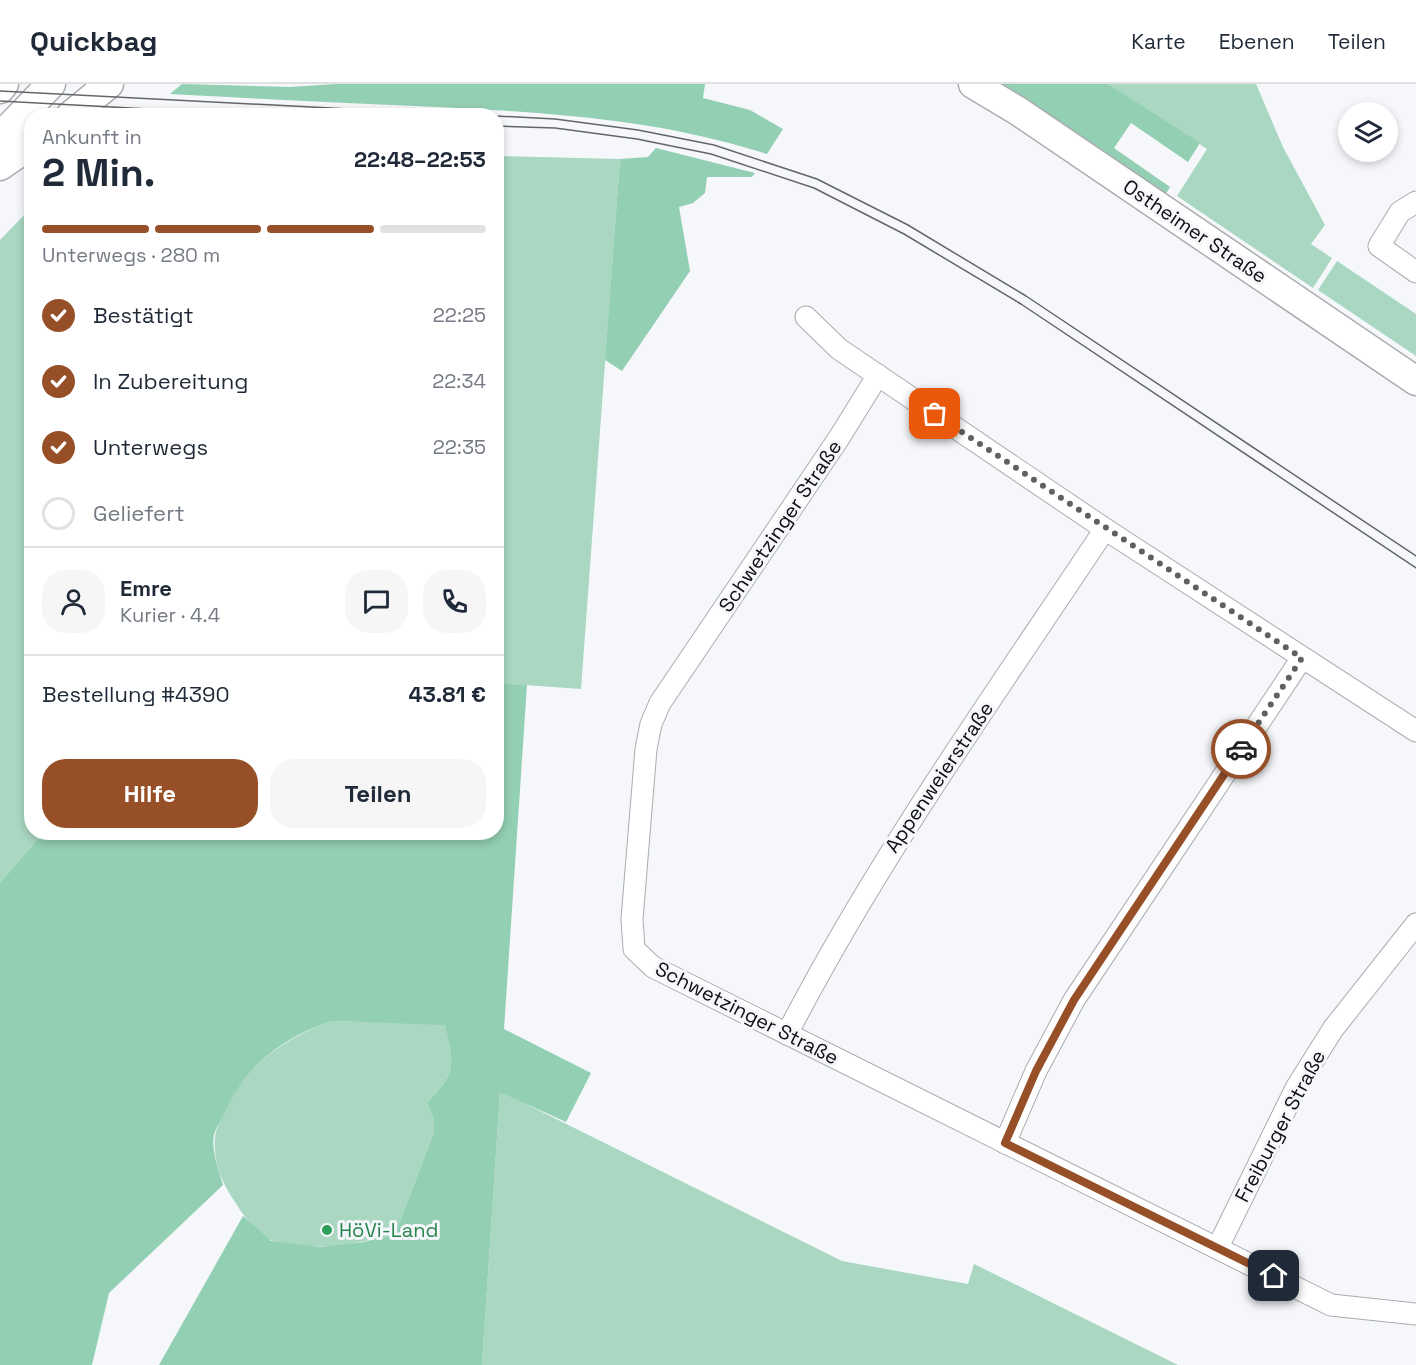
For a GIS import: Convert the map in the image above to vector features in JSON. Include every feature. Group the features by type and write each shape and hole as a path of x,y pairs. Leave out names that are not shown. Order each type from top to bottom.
{"main road":[{"path":"0,89 4,84"},
{"path":"28,108 51,84"},
{"path":"80,108 109,84"},
{"name":"Ostheimer Straße","path":"973,84 1018,111 1416,381"},
{"path":"0,137 24,112"},
{"path":"0,166 24,150"}],"street":[{"path":"1416,202 1400,212 1379,246 1416,272"},
{"path":"806,317 839,350 1105,529 1416,732"},
{"name":"Schwetzinger Straße","path":"878,375 839,438 660,703 651,724 646,749 632,919 634,949 653,967 1331,1305 1416,1314"},
{"name":"Appenweierstraße","path":"787,1034 828,954 875,873 1105,529"},
{"path":"1005,1143 1036,1071 1074,1000 1302,658"},
{"name":"Freiburger Straße","path":"1218,1247 1296,1088 1333,1029 1416,924"}],"green space":[{"path":"182,84 290,87 336,84 705,84 703,98 750,110 783,129 767,154 726,142 645,125 564,115 504,111 504,108 456,108 170,94"},
{"path":"992,84 1108,84 1200,143 1188,162 1131,123 1114,148 1170,187 1163,199"},
{"path":"1108,84 1256,84 1283,147 1325,225 1311,244 1332,258 1313,288 1177,196 1207,149"},
{"path":"656,148 755,173 752,177 707,177 705,193 693,203 679,207 690,271 622,371 605,360 620,159 648,157"},
{"path":"504,156 620,159 581,689 504,684"},
{"path":"24,215 24,840 37,840 0,883 0,240"},
{"path":"1337,261 1416,314 1416,356 1318,290"},
{"path":"504,683 527,685 504,1029 591,1073 566,1122 500,1092 482,1365 159,1365 243,1216 271,1241 320,1247 364,1242 395,1234 434,1132 434,1120 427,1103 444,1083 451,1067 445,1025 333,1021 299,1035 268,1055 232,1097 217,1127 213,1141 214,1154 223,1185 109,1293 92,1365 0,1365 0,883 37,840 504,840"},
{"path":"333,1021 445,1024 451,1067 444,1083 427,1103 434,1120 434,1132 395,1234 334,1246 288,1245 262,1235 238,1207 219,1172 215,1155 215,1135 232,1096 268,1055 299,1035"},
{"path":"500,1091 842,1261 968,1284 974,1264 1178,1365 482,1365"}],"tram line":[{"path":"0,91 329,108"},
{"path":"0,101 131,108"},
{"path":"504,116 555,119 638,130 714,145 817,179 908,225 1026,296 1416,556"},
{"path":"504,126 555,128 637,139 711,154 814,188 904,234 1021,304 1416,568"}],"way so far":[{"path":"935,414 1302,658 1241,749"}],"place":[{"name":"HöVi-Land","path":"327,1230"}],"route":[{"path":"1241,749 1074,1000 1036,1071 1005,1143 1274,1276"}]}
